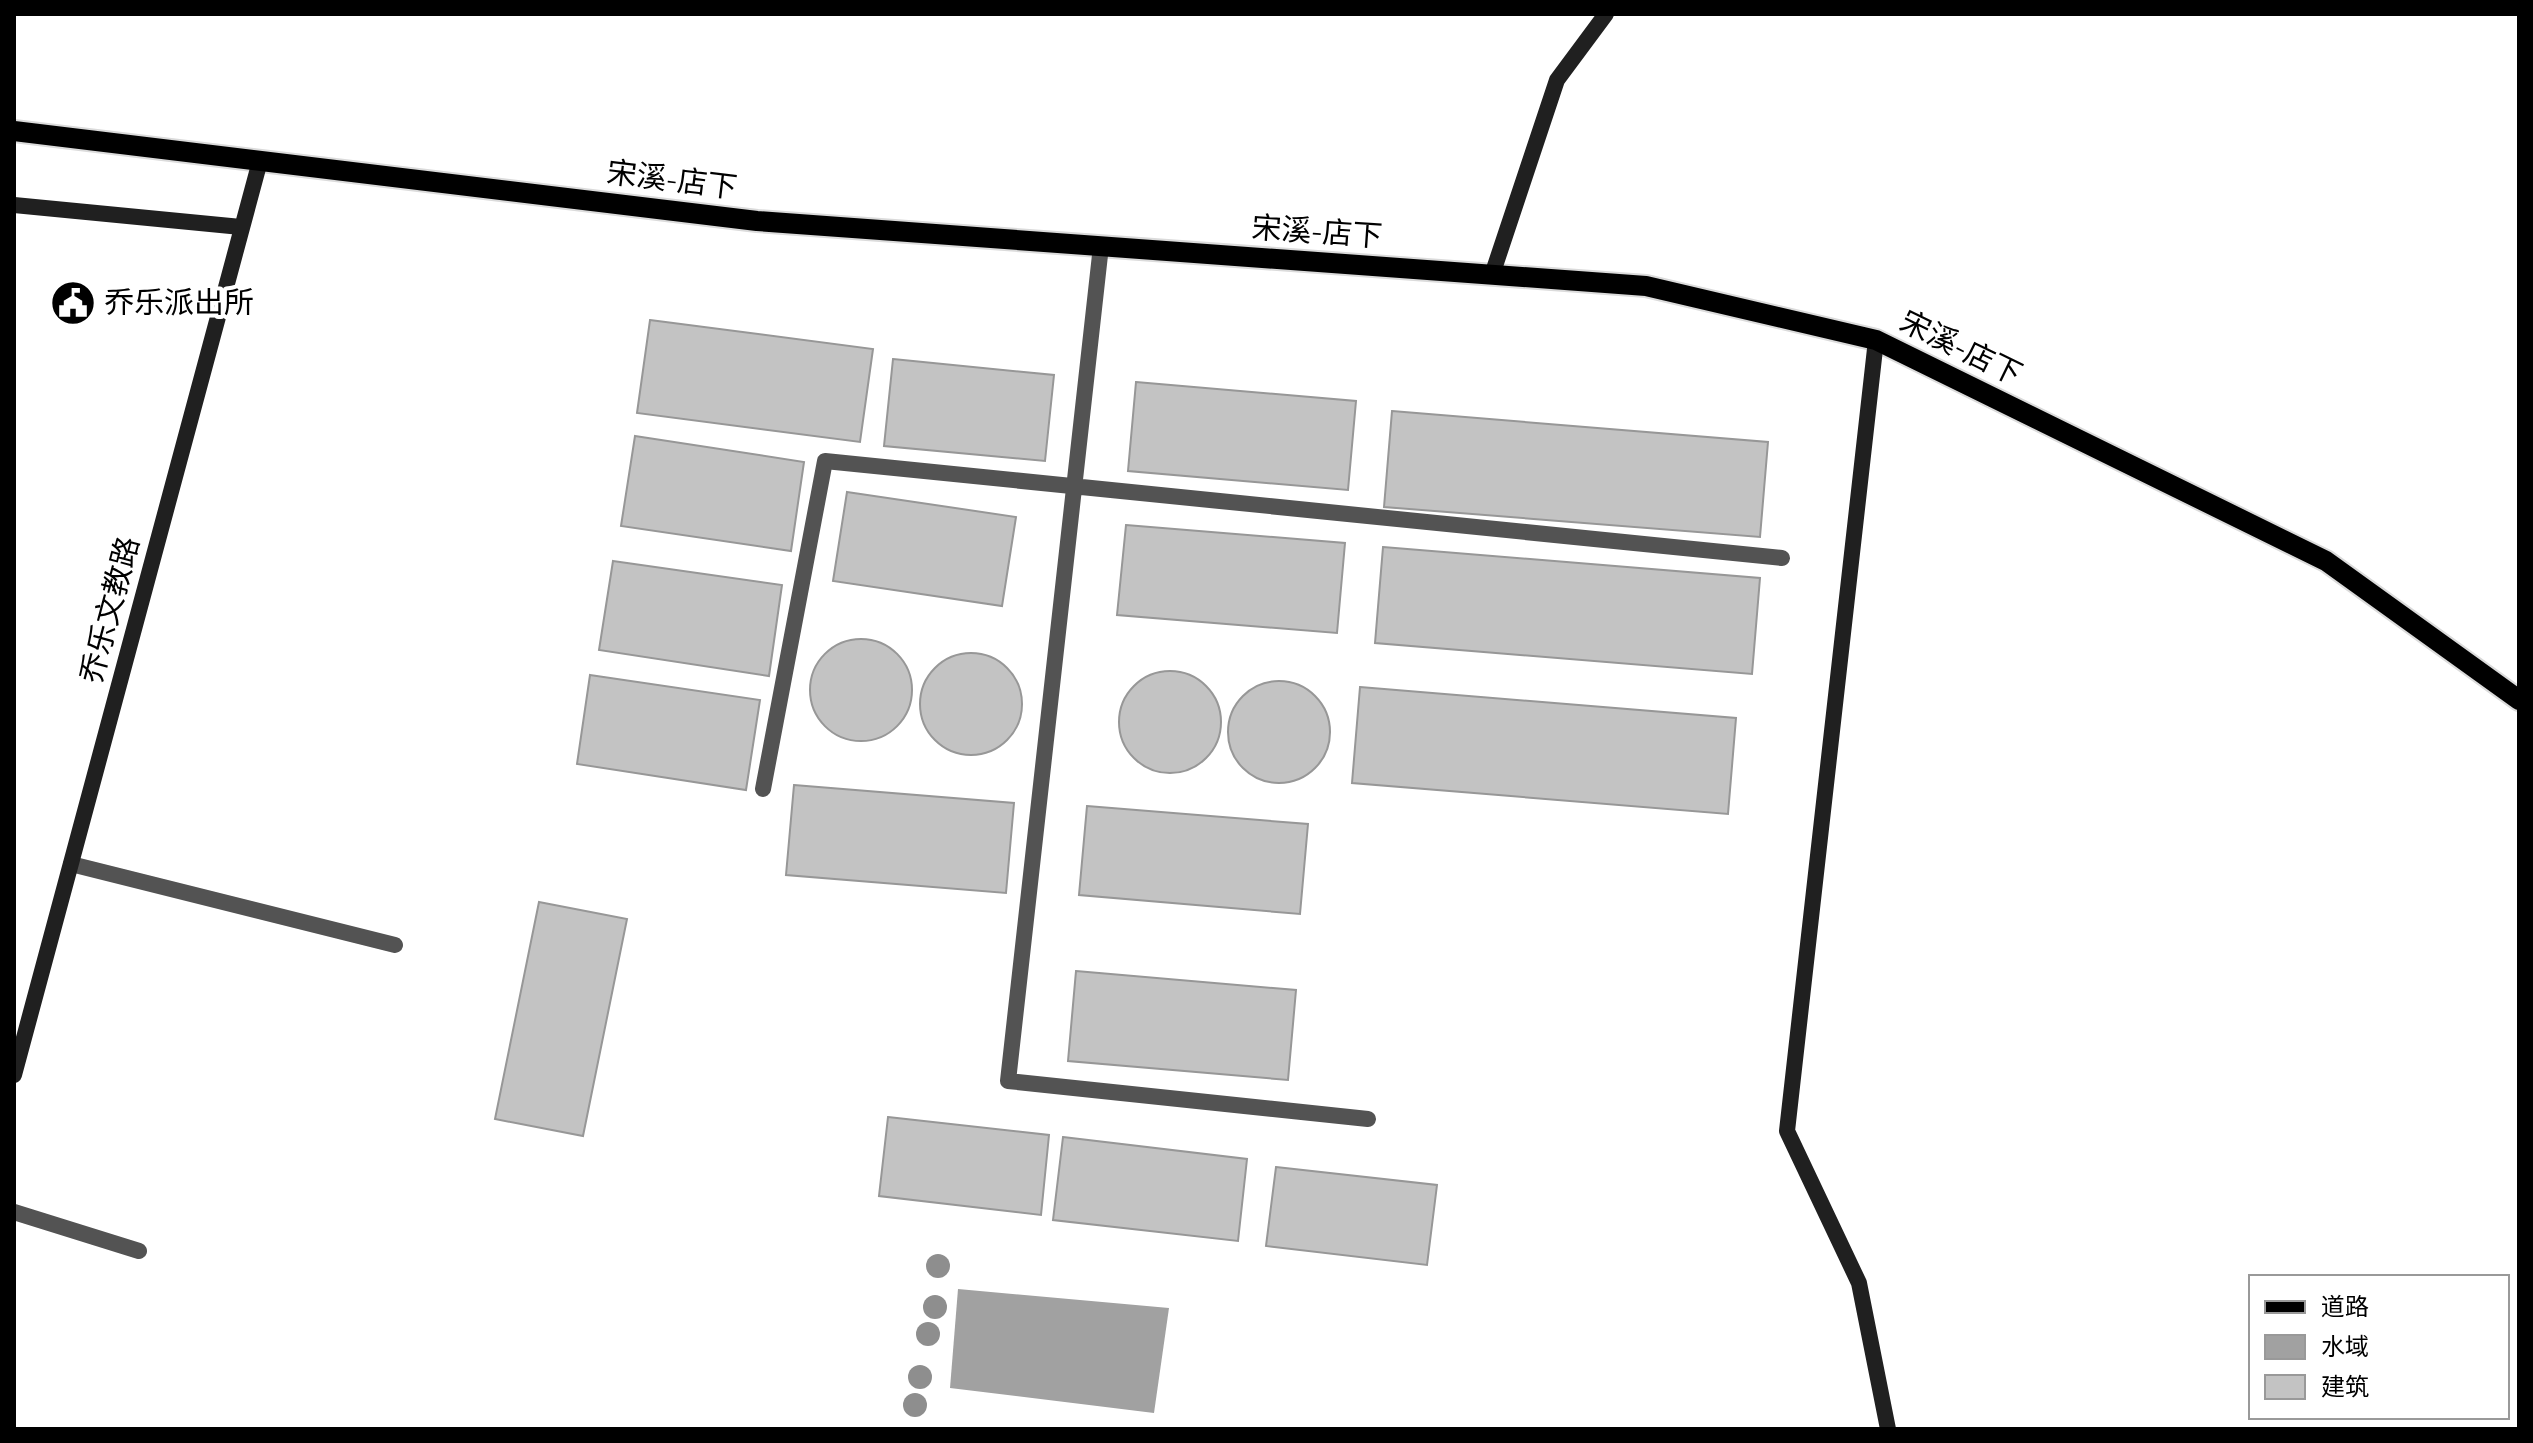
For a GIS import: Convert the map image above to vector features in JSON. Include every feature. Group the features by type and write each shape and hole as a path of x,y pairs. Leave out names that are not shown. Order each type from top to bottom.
{"main road":[{"name":"宋溪-店下","path":"14,131 757,221 1646,286 1876,340 2326,561 2519,700"}],"street":[{"path":"1492,275 1557,80 1606,14"},
{"name":"乔乐文教路","path":"14,1075 260,161"},
{"path":"14,205 241,227"},
{"path":"1876,340 1787,1131 1859,1283 1888,1429"}],"lane":[{"path":"1101,246 1008,1081 1368,1119"},
{"path":"763,789 825,461 1782,558"},
{"path":"71,864 395,945"},
{"path":"14,1212 139,1251"}],"water":[{"path":"958,1289 1169,1308 1154,1413 950,1388"}],"building":[{"path":"650,320 873,349 860,442 637,413"},
{"path":"893,359 1054,375 1045,461 884,446"},
{"path":"1136,382 1356,401 1348,490 1128,471"},
{"path":"1392,411 1768,442 1760,537 1384,507"},
{"path":"635,436 804,462 791,551 621,526"},
{"path":"847,492 1016,517 1002,606 833,581"},
{"path":"1126,525 1345,543 1337,633 1117,615"},
{"path":"1383,547 1760,578 1752,674 1375,643"},
{"path":"613,561 782,585 769,676 599,650"},
{"path":"861,639 881,643 897,654 908,670 912,690 908,710 897,726 881,737 861,741 841,737 825,726 814,710 810,690 814,670 825,654 841,643"},
{"path":"971,653 1000,661 1014,675 1022,704 1014,733 1000,747 971,755 942,747 928,733 920,704 928,675 942,661"},
{"path":"1170,671 1199,679 1213,693 1221,722 1213,751 1199,765 1170,773 1141,765 1127,751 1119,722 1127,693 1141,679"},
{"path":"590,675 760,700 746,790 577,764"},
{"path":"1279,681 1299,685 1315,696 1326,712 1330,732 1326,752 1315,768 1299,779 1279,783 1259,779 1243,768 1232,752 1228,732 1232,712 1243,696 1259,685"},
{"path":"1360,687 1736,718 1728,814 1352,783"},
{"path":"794,785 1014,803 1006,893 786,875"},
{"path":"1087,806 1308,824 1300,914 1079,895"},
{"path":"539,902 627,919 583,1136 495,1119"},
{"path":"1076,971 1296,990 1288,1080 1068,1061"},
{"path":"888,1117 1049,1135 1041,1215 879,1196"},
{"path":"1063,1137 1247,1159 1238,1241 1053,1220"},
{"path":"1276,1167 1437,1185 1427,1265 1266,1246"}],"place":[{"name":"乔乐派出所","path":"73,303"}]}
